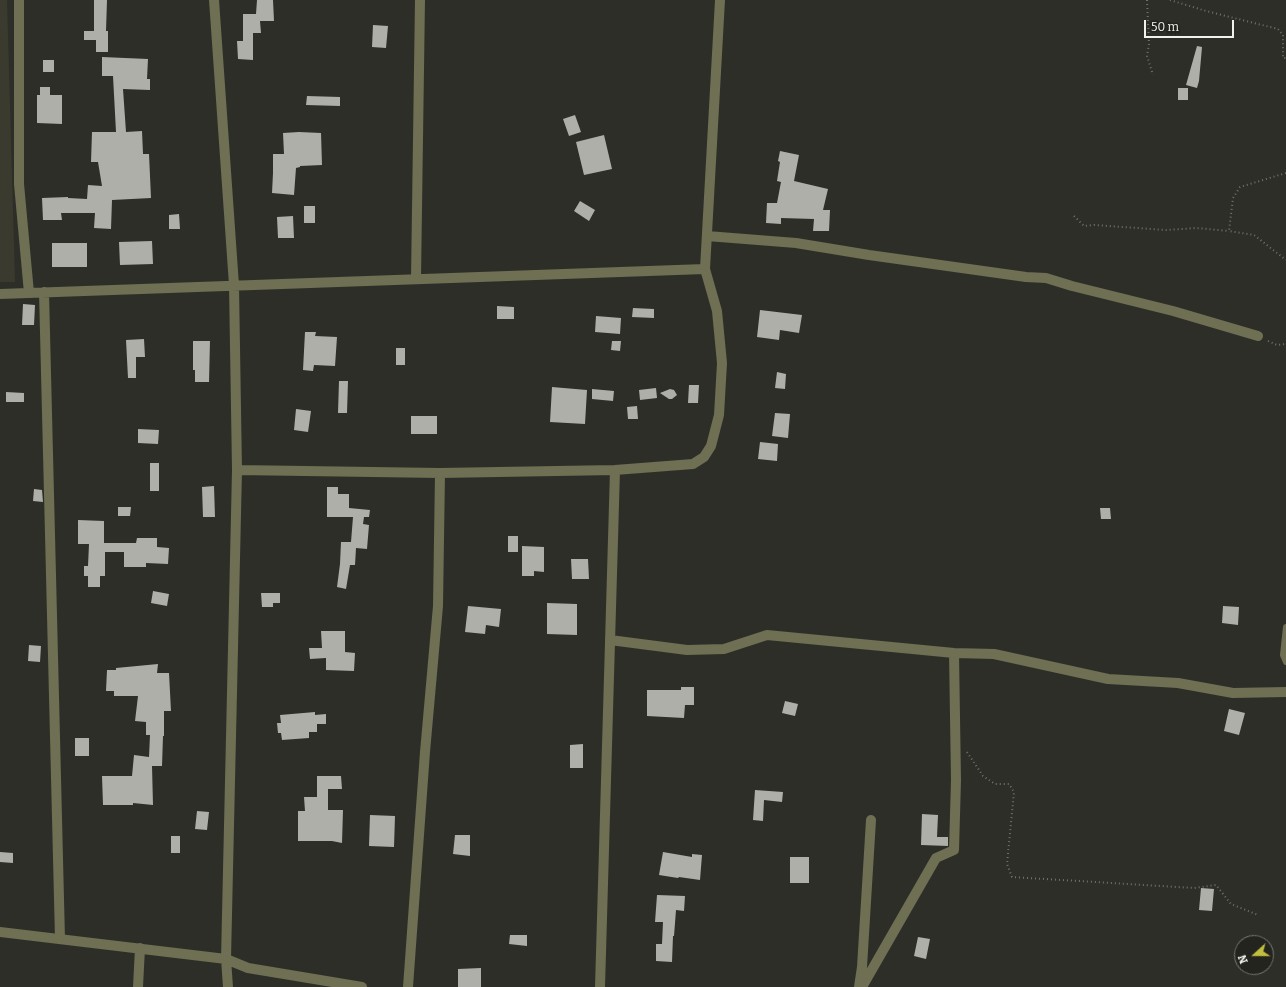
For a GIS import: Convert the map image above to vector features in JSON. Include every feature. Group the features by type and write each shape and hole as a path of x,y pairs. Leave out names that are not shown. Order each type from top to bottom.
{"street":[{"path":"19,0 19,184 29,293"},
{"path":"214,0 234,286 237,470 226,959 228,987"},
{"path":"416,278 420,0"},
{"path":"237,470 440,473 614,470 692,464 704,457 711,446 719,416 722,363 717,312 705,269 720,0"},
{"path":"707,236 796,243 1011,275 1046,278 1072,286 1174,311 1258,336"},
{"path":"0,294 416,278 705,269"},
{"path":"44,292 60,939"},
{"path":"600,987 614,470"},
{"path":"408,987 425,752 438,606 440,473"},
{"path":"610,640 687,650 724,649 767,635 954,653 994,654 1108,679 1178,683 1233,693 1286,692"},
{"path":"860,987 936,858 954,850 956,780 954,653"},
{"path":"860,987 871,820"},
{"path":"0,932 226,959 248,968 362,987"},
{"path":"138,987 140,948"}],"lane":[{"path":"1286,627 1283,655 1286,662"}],"path":[{"path":"1147,0 1149,44 1147,56 1153,75"},
{"path":"1170,0 1206,12 1278,30 1283,35 1283,58 1286,58"},
{"path":"1229,231 1233,198 1240,187 1286,173"},
{"path":"1074,216 1084,226 1094,225 1166,230 1196,228 1254,235 1286,260"},
{"path":"1258,336 1277,345 1286,344"},
{"path":"967,752 983,776 995,784 1009,784 1014,792 1006,864 1012,877 1194,888 1216,885 1231,904 1258,915"}],"shaded area":[{"path":"0,0 7,0 15,282 0,282"}],"building":[{"path":"94,0 107,0 106,31 108,31 108,52 96,52 96,40 84,40 84,31 94,31"},
{"path":"257,0 273,0 274,21 260,21 261,33 253,33 253,60 238,59 237,41 243,41 243,14 256,14"},
{"path":"373,25 388,26 386,48 372,47"},
{"path":"1197,46 1202,47 1197,88 1186,85"},
{"path":"102,57 148,59 147,79 150,79 150,90 123,89 126,132 142,131 143,154 149,154 151,198 112,200 111,229 94,228 95,213 61,213 62,220 43,220 42,198 68,197 87,199 88,185 102,186 98,162 91,162 92,132 116,132 113,76 102,76"},
{"path":"43,60 54,60 54,72 43,72"},
{"path":"40,87 50,87 50,95 62,95 62,124 37,123 37,95 40,95"},
{"path":"1178,88 1188,88 1188,100 1178,100"},
{"path":"307,96 340,97 340,106 306,105"},
{"path":"575,115 581,132 569,136 563,119"},
{"path":"283,133 321,133 322,165 300,166 296,168 294,195 272,193 273,154 284,154"},
{"path":"604,135 612,169 584,175 576,142"},
{"path":"780,151 799,155 794,181 828,189 823,210 830,210 829,231 813,231 814,219 781,218 781,224 766,223 767,203 777,203 781,182 777,181"},
{"path":"580,201 595,210 589,221 574,211"},
{"path":"304,206 315,206 315,223 304,223"},
{"path":"179,214 180,229 169,229 169,215"},
{"path":"293,216 294,238 278,238 277,217"},
{"path":"152,241 153,264 120,265 119,242"},
{"path":"52,243 87,243 87,267 52,267"},
{"path":"23,304 35,305 34,325 22,325"},
{"path":"497,306 514,307 514,319 497,319"},
{"path":"633,308 654,309 654,318 632,317"},
{"path":"760,310 802,315 799,333 780,330 779,340 757,337"},
{"path":"596,316 621,318 620,334 595,332"},
{"path":"305,332 316,332 315,336 337,337 335,366 314,365 313,371 303,370"},
{"path":"144,339 145,357 136,357 136,378 128,378 126,340"},
{"path":"193,341 210,341 209,382 195,382 195,370 193,370"},
{"path":"612,341 621,341 620,351 611,350"},
{"path":"396,348 405,348 405,365 396,365"},
{"path":"777,372 786,374 785,389 775,388"},
{"path":"339,381 348,381 347,413 338,413"},
{"path":"689,385 699,385 698,403 688,403"},
{"path":"552,387 587,390 585,424 550,422"},
{"path":"656,388 657,398 640,400 639,390"},
{"path":"592,389 614,391 613,401 592,399"},
{"path":"670,389 674,390 677,395 672,399 669,399 660,393"},
{"path":"6,392 24,393 24,402 6,402"},
{"path":"637,406 638,419 628,419 627,407"},
{"path":"296,409 311,411 308,432 294,430"},
{"path":"775,413 790,414 788,438 772,436"},
{"path":"411,416 437,416 437,434 411,434"},
{"path":"138,429 159,430 158,444 138,443"},
{"path":"760,442 778,444 777,461 758,459"},
{"path":"150,463 159,463 159,491 150,491"},
{"path":"214,486 215,517 203,517 202,487"},
{"path":"327,487 338,487 338,494 349,494 349,508 370,510 369,517 364,517 363,524 369,525 367,549 356,548 355,565 350,565 346,589 337,587 341,542 351,542 353,517 327,517"},
{"path":"34,489 42,490 43,502 33,501"},
{"path":"118,507 131,507 130,516 118,516"},
{"path":"1100,508 1110,508 1111,519 1101,519"},
{"path":"78,520 104,521 104,543 136,543 137,538 157,538 157,547 169,548 168,564 146,563 146,567 124,567 124,552 105,552 105,576 100,576 100,587 88,587 88,576 84,576 84,566 88,566 89,544 78,544"},
{"path":"508,536 518,536 518,552 508,552"},
{"path":"522,546 544,547 544,572 534,571 534,576 522,576"},
{"path":"571,559 588,559 589,579 572,579"},
{"path":"153,591 169,594 167,606 151,603"},
{"path":"261,593 280,593 280,603 273,603 273,607 262,607"},
{"path":"547,603 577,604 577,635 547,634"},
{"path":"468,606 501,609 499,627 486,625 485,634 465,632"},
{"path":"1223,606 1239,607 1238,625 1222,623"},
{"path":"321,631 345,631 345,652 355,653 354,671 326,670 326,658 310,659 309,648 322,648"},
{"path":"29,645 41,646 40,662 28,661"},
{"path":"158,664 157,673 169,673 171,711 164,711 162,766 152,766 153,805 133,803 133,805 103,805 102,776 132,776 134,755 149,757 150,735 146,735 146,722 135,721 138,696 114,696 114,691 106,691 107,670"},
{"path":"681,687 694,687 694,705 685,705 684,718 647,716 647,690 681,690"},
{"path":"785,701 798,704 795,716 782,713"},
{"path":"1229,709 1245,713 1239,735 1224,731"},
{"path":"315,712 315,715 326,714 326,724 317,724 317,732 309,732 309,738 282,740 281,733 278,733 277,723 281,723 280,715"},
{"path":"75,738 89,738 89,756 75,756"},
{"path":"583,744 583,768 570,768 570,745"},
{"path":"317,776 341,776 342,789 328,789 328,810 343,810 342,843 332,841 298,841 298,811 305,811 304,797 317,797"},
{"path":"755,790 783,792 782,802 764,800 763,821 753,820"},
{"path":"197,811 209,812 207,830 195,829"},
{"path":"922,814 938,815 937,837 948,837 948,846 921,845"},
{"path":"370,815 395,816 394,847 369,846"},
{"path":"455,835 470,835 470,856 453,854"},
{"path":"171,836 180,836 180,853 171,853"},
{"path":"0,852 13,853 13,863 0,862"},
{"path":"663,852 692,857 692,854 702,855 700,880 659,875"},
{"path":"790,857 809,857 809,883 790,883"},
{"path":"1201,888 1214,889 1212,911 1199,910"},
{"path":"657,895 685,896 684,911 676,910 672,962 656,961 656,944 662,944 663,922 655,922"},
{"path":"510,935 527,935 527,946 509,944"},
{"path":"918,937 930,939 926,959 914,956"},
{"path":"481,968 481,987 458,987 458,969"}]}
